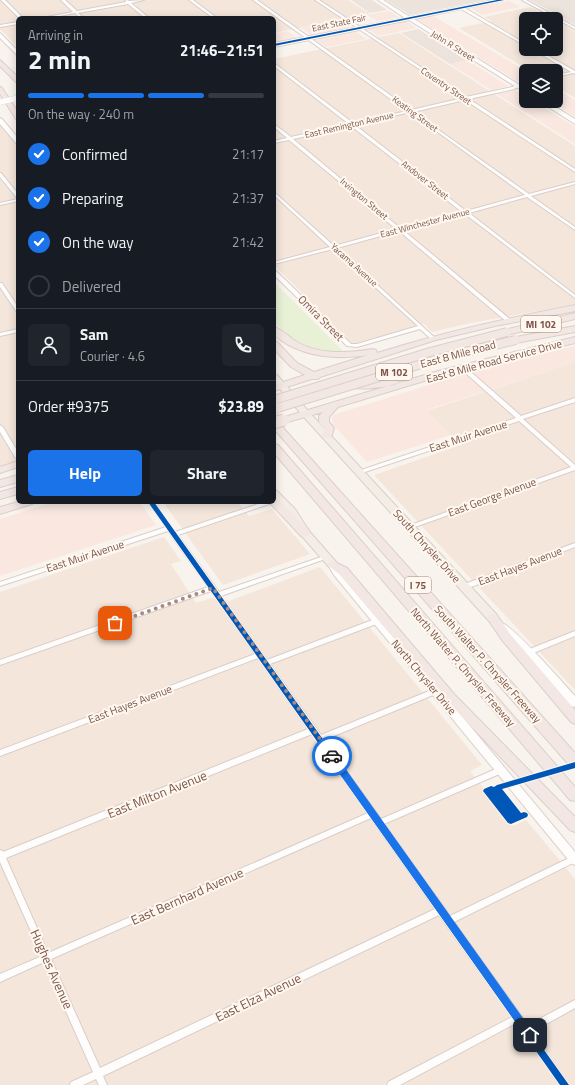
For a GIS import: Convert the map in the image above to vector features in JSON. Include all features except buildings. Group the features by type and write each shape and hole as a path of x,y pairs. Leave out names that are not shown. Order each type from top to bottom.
{"highway":[{"path":"0,62 16,79"},
{"path":"0,82 16,98"},
{"path":"0,89 16,115"},
{"path":"278,386 433,338 575,308"},
{"name":"MI 102","path":"507,332 575,316"},
{"name":"East 8 Mile Road","path":"276,408 431,361 516,340 575,329"},
{"path":"276,332 286,340 297,346 315,352 330,354 347,355 368,353 416,343"},
{"name":"East 8 Mile Road","path":"276,399 430,352 507,332"},
{"name":"East 8 Mile Road Service Drive","path":"277,422 462,367 575,340"},
{"path":"276,346 294,365 325,381 341,384 367,386 441,373"},
{"path":"327,436 329,428 324,422 324,415 337,405"},
{"name":"South Walter P. Chrysler Freeway","path":"277,422 575,762"},
{"name":"North Walter P. Chrysler Freeway","path":"276,449 575,796"},
{"path":"0,470 16,465"},
{"path":"0,484 16,479"},
{"path":"1,495 16,491"},
{"path":"276,501 305,533"},
{"path":"0,511 22,504"},
{"path":"329,561 343,571 450,697 575,826"},
{"path":"493,618 506,637 575,718"}],"main road":[{"name":"John R Street","path":"380,0 517,85"},
{"name":"East State Fair","path":"276,46 502,0"},
{"path":"0,34 16,52"},
{"path":"0,102 16,100"},
{"path":"553,108 575,122"},
{"path":"0,120 16,140"},
{"name":"South Chrysler Drive","path":"278,386 327,436 493,618 529,652 575,703"},
{"name":"North Chrysler Drive","path":"305,533 574,859"}],"street":[{"path":"3,0 19,16"},
{"path":"63,0 80,16"},
{"path":"55,16 127,1 142,0"},
{"path":"191,0 211,16"},
{"name":"Keating Street","path":"255,0 575,229"},
{"name":"Coventry Street","path":"317,0 575,171"},
{"path":"524,0 575,28"},
{"path":"127,1 145,16"},
{"path":"462,8 519,41"},
{"path":"0,26 16,23"},
{"path":"546,56 574,72"},
{"name":"Andover Street","path":"276,66 575,297"},
{"path":"563,74 574,72"},
{"name":"East Remington Avenue","path":"276,142 517,85"},
{"name":"Irvington Street","path":"276,127 509,321"},
{"path":"0,174 16,194"},
{"name":"East Winchester Avenue","path":"276,262 575,183"},
{"name":"Yacama Avenue","path":"276,195 433,338"},
{"path":"0,204 16,200"},
{"name":"Omira Street","path":"276,274 349,345 357,346 421,327"},
{"path":"0,284 16,307"},
{"path":"0,335 16,331"},
{"path":"462,367 575,468"},
{"name":"East Muir Avenue","path":"360,472 575,400"},
{"path":"0,427 16,454"},
{"name":"East George Avenue","path":"410,527 575,468"},
{"path":"153,504 565,1085"},
{"path":"175,534 257,504"},
{"name":"East Muir Avenue","path":"0,584 170,528"},
{"name":"East Hayes Avenue","path":"464,587 575,545"},
{"path":"218,596 329,561"},
{"path":"0,663 213,588"},
{"path":"266,663 377,621"},
{"path":"529,652 575,633"},
{"name":"East Hayes Avenue","path":"0,753 260,655"},
{"path":"319,738 436,691"},
{"name":"East Milton Avenue","path":"0,856 313,730"},
{"path":"380,823 501,770"},
{"name":"East Bernhard Avenue","path":"0,978 373,814"},
{"name":"Hughes Avenue","path":"0,856 104,1085"},
{"path":"449,920 574,859"},
{"name":"East Elza Avenue","path":"74,1085 441,910"},
{"path":"527,1030 575,1004"},
{"path":"391,1085 518,1018"}],"shaded area":[{"path":"0,0 348,0 370,14 276,33 276,16 16,16 16,46 0,29"},
{"path":"351,0 372,0 387,10 370,13"},
{"path":"386,0 487,0 410,15"},
{"path":"529,0 575,0 575,25 563,18 563,12 552,12"},
{"path":"509,1 520,7 482,15 471,8"},
{"path":"530,7 540,12 519,12 519,56 563,56 563,25 575,31 575,98 563,90 563,64 519,64 459,28 492,21 484,17"},
{"path":"389,11 399,17 377,21 367,15"},
{"path":"433,16 519,67 519,82 417,19"},
{"path":"340,21 349,27 311,35 301,28"},
{"path":"406,21 416,28 378,36 368,29"},
{"path":"418,29 467,60 450,64 401,33"},
{"path":"287,31 297,38 276,43 276,34"},
{"path":"356,32 366,39 326,47 316,40"},
{"path":"399,33 575,146 575,304 466,324 432,332 424,324 353,344 276,267 276,59"},
{"path":"467,60 508,86 491,90 450,64"},
{"path":"515,90 519,93 519,108 544,108 575,127 575,144 497,94"},
{"path":"563,93 575,100 575,116 562,108 563,108"},
{"path":"0,123 16,143 16,463 0,467"},
{"path":"575,346 575,362 426,410 451,435 367,462 333,424 333,415 483,368"},
{"path":"575,362 575,690 374,475 461,445 426,411"},
{"path":"48,504 141,504 156,525 0,576 0,519"},
{"path":"164,504 240,504 249,516 272,509 310,554 223,585"},
{"path":"164,537 181,561 171,564 196,603 211,598 229,601 320,567 482,765 470,771 513,826 526,820 575,879 575,1085 0,1085 0,592"}],"green space":[{"path":"276,284 345,353 324,350 306,345 282,330 276,324"}],"cycle path":[{"path":"276,45 502,0"},
{"path":"152,504 565,1085"},
{"path":"524,815 511,821 487,791 491,789 513,816 518,814 497,788 575,765"}],"way so far":[{"path":"115,623 213,588 332,756"}],"route":[{"path":"332,756 530,1035"}]}
